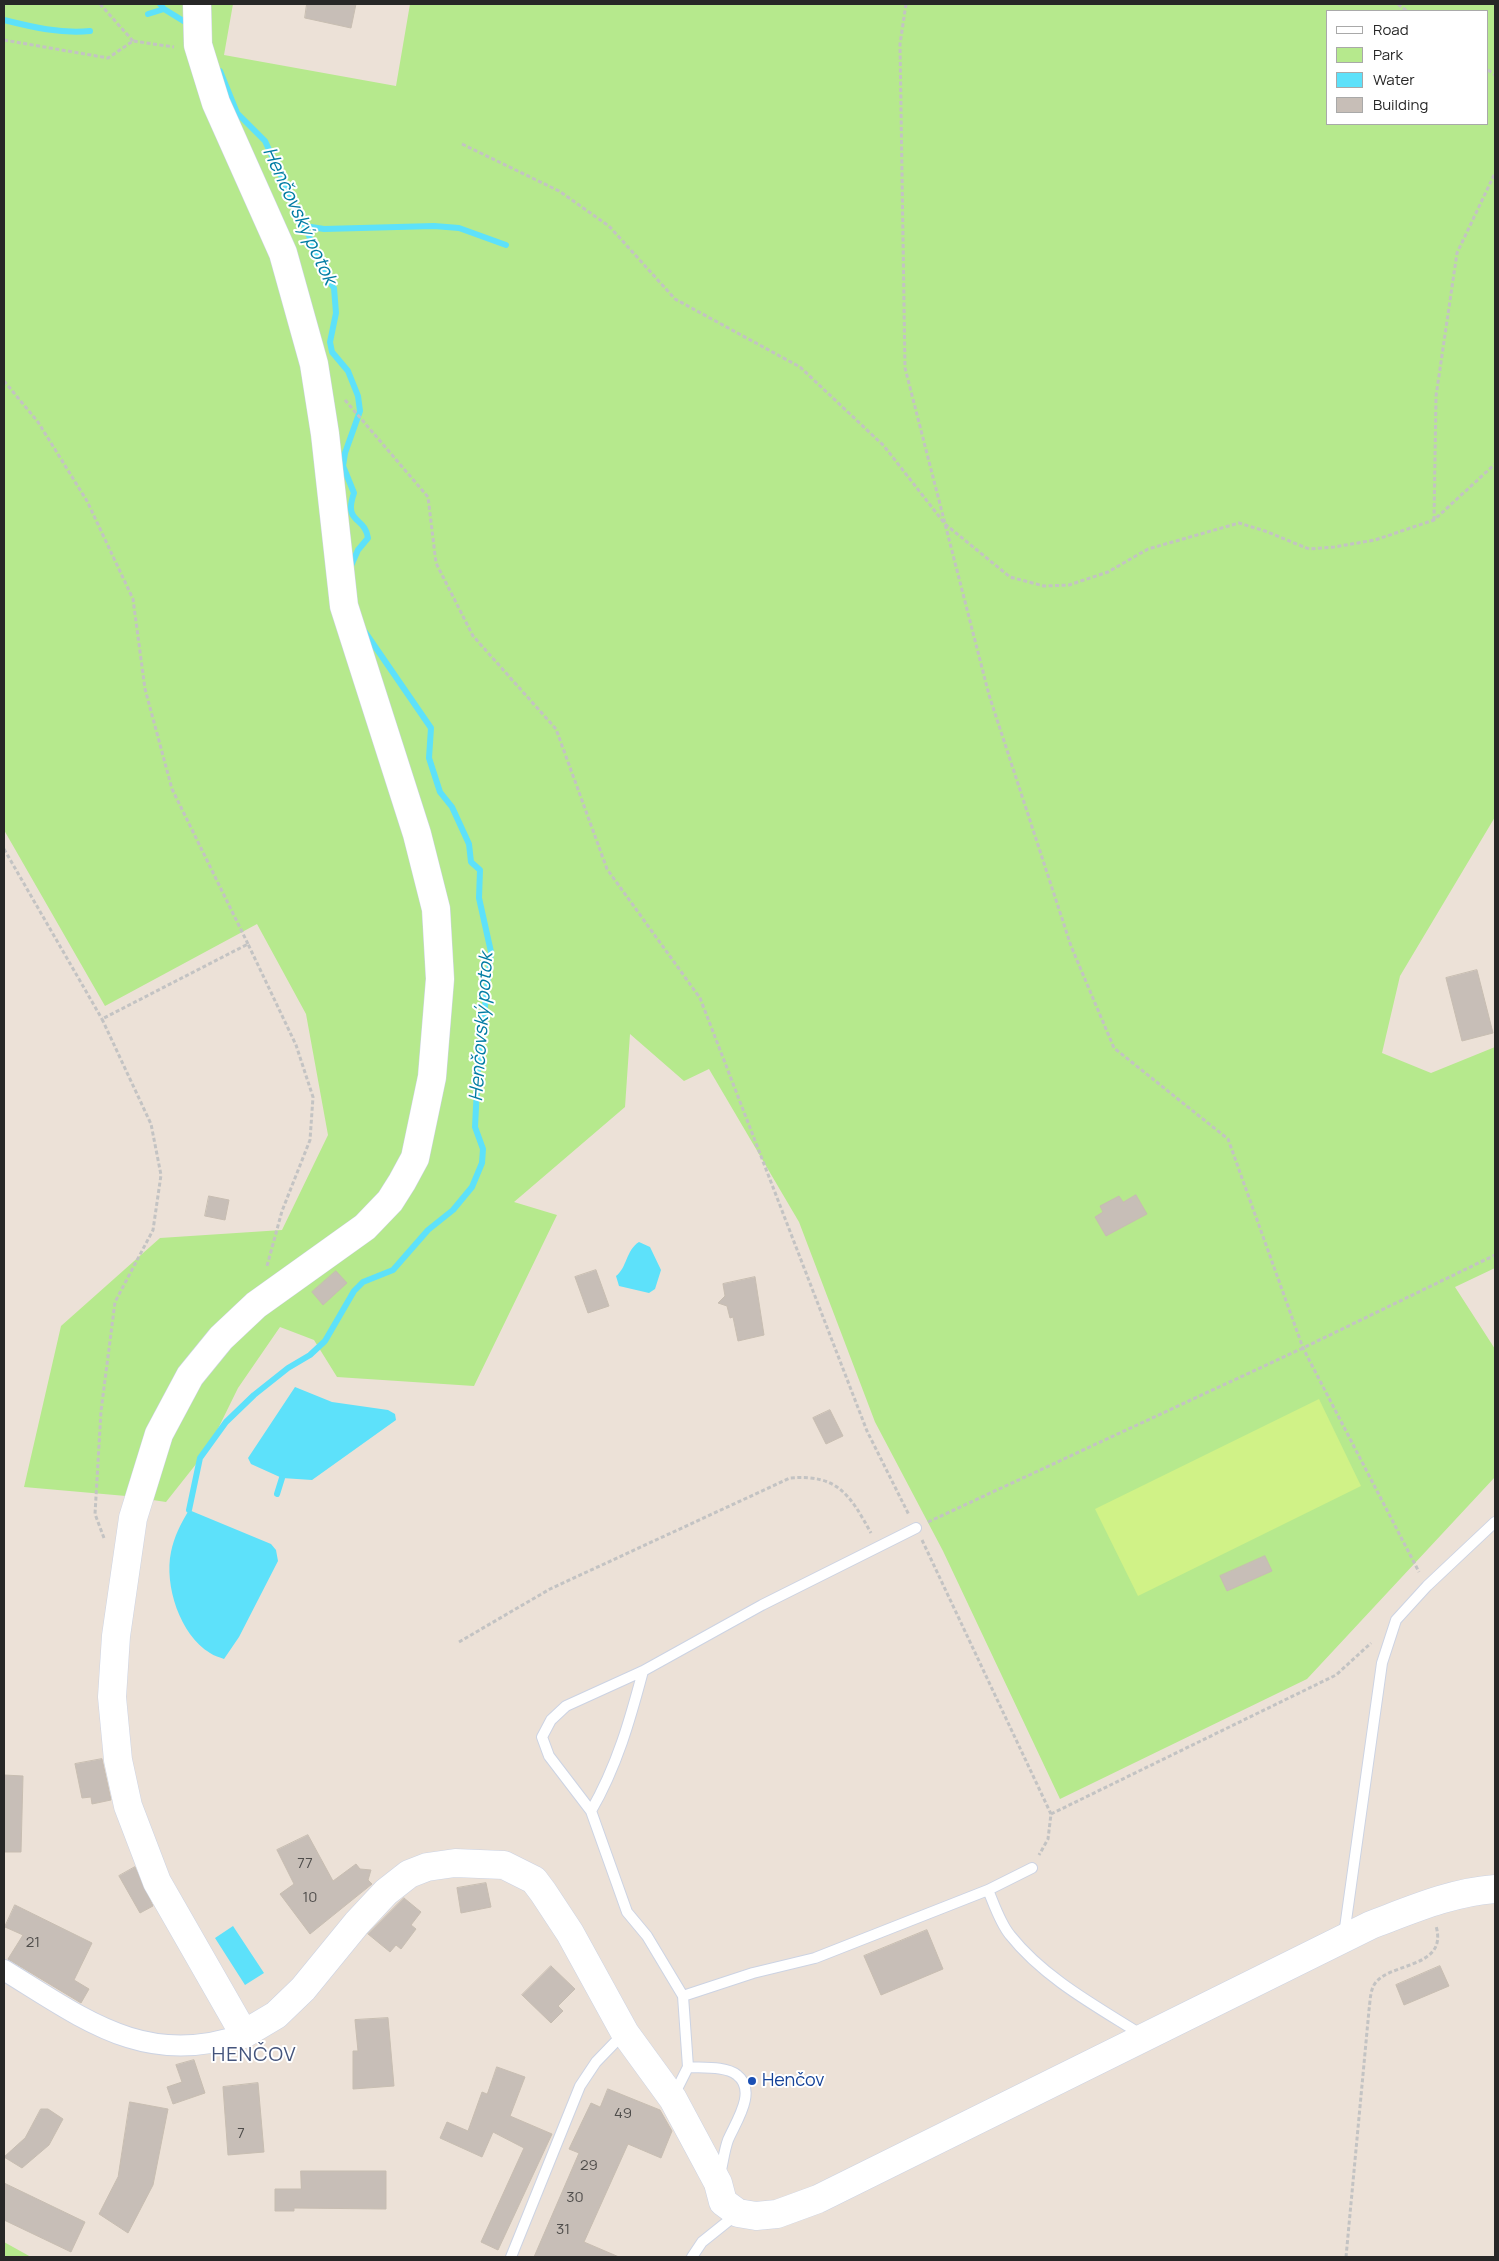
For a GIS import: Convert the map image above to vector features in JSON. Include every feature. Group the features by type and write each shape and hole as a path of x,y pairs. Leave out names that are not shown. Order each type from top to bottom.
{"street":[{"path":"196,10 198,45 216,102 283,253 314,364 325,434 344,606 417,834 436,909 440,979 432,1077 415,1158 402,1182 390,1201 365,1227 256,1305 221,1338 190,1376 159,1434 133,1518 116,1636 112,1697 118,1760 126,1797 157,1882 244,2034"},
{"path":"4,1970 99,2028 145,2043 172,2046 200,2046 244,2034 276,2015 303,1989 386,1892 409,1874 427,1867 455,1863 504,1865 534,1880 570,1933 625,2032 672,2099 718,2183 723,2202 738,2213 756,2216 777,2214 818,2199 1371,1925 1430,1903 1495,1889"}],"lane":[{"path":"1343,1939 1382,1663 1396,1620 1427,1586 1495,1522"},
{"path":"672,2099 688,2067 683,1996 647,1936 627,1912 591,1811 549,1756 542,1737 551,1720 566,1706 643,1670 762,1605 916,1528"},
{"path":"591,1811 609,1780 628,1730 643,1670"},
{"path":"683,1996 753,1973 816,1958 988,1890 1032,1868"},
{"path":"988,1890 1008,1934 1032,1960 1074,1991 1144,2036"},
{"path":"512,2257 580,2086 596,2062 625,2032"},
{"path":"688,2067 728,2071 738,2076 745,2090 741,2116 728,2140 718,2183"},
{"path":"692,2257 702,2242 738,2213"}],"path":[{"path":"100,4 133,42"},
{"path":"906,4 900,44 905,368 989,695 1071,946 1114,1048 1228,1139 1303,1348 1427,1586"},
{"path":"4,40 108,58 133,42 164,46"},
{"path":"462,144 559,191 609,226 675,299 800,367 884,446 945,524 1010,577 1044,586 1069,585 1108,572 1148,549 1239,523 1265,530 1309,549 1334,548 1375,540 1434,520 1495,464"},
{"path":"1434,520 1436,396 1457,253 1495,173"},
{"path":"4,381 38,422 88,501 133,600 145,689 172,789 296,1045 313,1097 310,1140 282,1211 266,1268"},
{"path":"339,393 428,497 436,563 473,636 556,729 607,869 700,998 778,1205"},
{"path":"4,848 102,1020 151,1124 161,1175 153,1230 115,1302 101,1411 95,1514 106,1541"},
{"path":"102,1020 248,944"},
{"path":"916,1528 1303,1348 1495,1255"},
{"path":"459,1642 550,1589 790,1478 812,1477 832,1483 854,1502 878,1547"},
{"path":"1032,1868 1048,1839 1051,1814 1336,1675 1396,1620"},
{"path":"1346,2257 1369,2010 1373,1986 1380,1979 1423,1959 1438,1944 1438,1933 1430,1903"}],"green space":[{"path":"4,4 233,4 224,55 396,86 410,4 1495,4 1495,817 1400,976 1382,1053 1431,1073 1495,1047 1495,1268 1455,1287 1495,1349 1495,1477 1307,1679 1060,1799 943,1551 875,1422 799,1222 709,1069 684,1081 630,1034 625,1107 514,1202 557,1215 474,1386 337,1377 314,1340 280,1327 238,1388 208,1449 166,1502 126,1496 24,1487 61,1326 160,1238 282,1230 328,1135 306,1014 257,924 105,1006 4,830"},
{"path":"1319,1399 1361,1486 1138,1596 1095,1509"},
{"path":"4,2242 31,2257 4,2257"}],"water":[{"path":"639,1242 650,1247 661,1270 655,1289 649,1293 619,1286 616,1276 620,1273 631,1250"},
{"path":"295,1387 332,1402 388,1410 395,1414 396,1420 312,1480 282,1478 251,1464 248,1458"},
{"path":"189,1510 271,1544 276,1550 278,1561 239,1637 224,1659 213,1655 199,1645 190,1634 172,1594 169,1565 171,1552 178,1530"},
{"path":"233,1926 264,1973 245,1985 215,1938"}],"building":[{"path":"307,4 356,4 351,28 305,18"},
{"path":"1477,970 1493,1033 1462,1041 1446,978"},
{"path":"1136,1195 1147,1214 1106,1236 1095,1217 1103,1212 1100,1206 1119,1196 1123,1202"},
{"path":"209,1196 229,1200 225,1220 205,1216"},
{"path":"596,1270 609,1306 588,1313 575,1277"},
{"path":"336,1271 347,1283 323,1305 312,1292"},
{"path":"755,1277 764,1335 738,1341 733,1317 730,1318 727,1306 718,1303 725,1296 723,1284"},
{"path":"830,1410 843,1436 826,1444 813,1418"},
{"path":"1265,1556 1272,1571 1227,1591 1220,1576"},
{"path":"102,1759 111,1800 92,1804 91,1797 82,1798 75,1764"},
{"path":"4,1775 23,1776 21,1852 4,1852"},
{"path":"308,1835 333,1881 356,1864 360,1869 371,1870 368,1880 372,1884 310,1934 280,1894 294,1884 277,1850"},
{"path":"135,1867 153,1906 140,1913 119,1876"},
{"path":"486,1883 491,1907 461,1913 457,1888"},
{"path":"404,1898 421,1912 411,1925 416,1929 401,1949 396,1945 390,1952 368,1934"},
{"path":"15,1905 92,1943 74,1980 89,1989 81,2003 8,1959 23,1935 5,1927"},
{"path":"927,1930 943,1969 881,1995 864,1956"},
{"path":"551,1966 575,1989 558,2006 563,2011 551,2023 522,1995"},
{"path":"1440,1966 1449,1986 1404,2005 1396,1985"},
{"path":"388,2018 394,2086 353,2089 353,2051 358,2051 355,2020"},
{"path":"194,2060 205,2093 173,2104 167,2087 182,2082 176,2065"},
{"path":"497,2067 525,2077 510,2116 552,2134 498,2250 481,2242 524,2148 493,2132 482,2157 440,2138 447,2122 468,2131 482,2092 487,2094"},
{"path":"258,2083 264,2152 228,2155 223,2087"},
{"path":"608,2089 660,2110 672,2131 661,2158 628,2144 584,2242 619,2257 534,2257 579,2153 569,2149 591,2103 600,2107"},
{"path":"130,2102 168,2109 153,2185 128,2233 99,2214 118,2177"},
{"path":"41,2109 48,2109 63,2119 49,2145 22,2168 4,2157 25,2138"},
{"path":"301,2171 386,2171 386,2209 294,2208 294,2211 275,2211 275,2189 301,2189"},
{"path":"4,2183 85,2222 71,2252 4,2220"}],"waterway":[{"name":"Henčovský potok","path":"160,4 164,9 190,25"},
{"path":"148,14 164,9"},
{"path":"4,20 57,31 90,31"},
{"name":"Henčovský potok","path":"220,71 237,113 265,141 316,251 326,278 334,288 336,313 330,342 332,352 348,371 358,396 360,411 345,453 343,466 354,493 351,510 363,526 368,538 358,550 350,568"},
{"path":"305,226 324,229 434,226 459,228 506,245"},
{"name":"Henčovský potok","path":"189,1510 200,1458 226,1422 254,1395 288,1368 310,1355 325,1341 354,1291 363,1282 393,1270 428,1230 453,1210 472,1187 482,1163 483,1149 475,1127 478,1068 491,952 479,898 480,870 471,862 469,844 452,807 440,792 429,758 431,728 365,632"},
{"path":"277,1494 282,1478"}],"place":[{"name":"Henčov","path":"752,2081"}],"district":[{"name":"HENČOV","path":"254,2055"}]}
